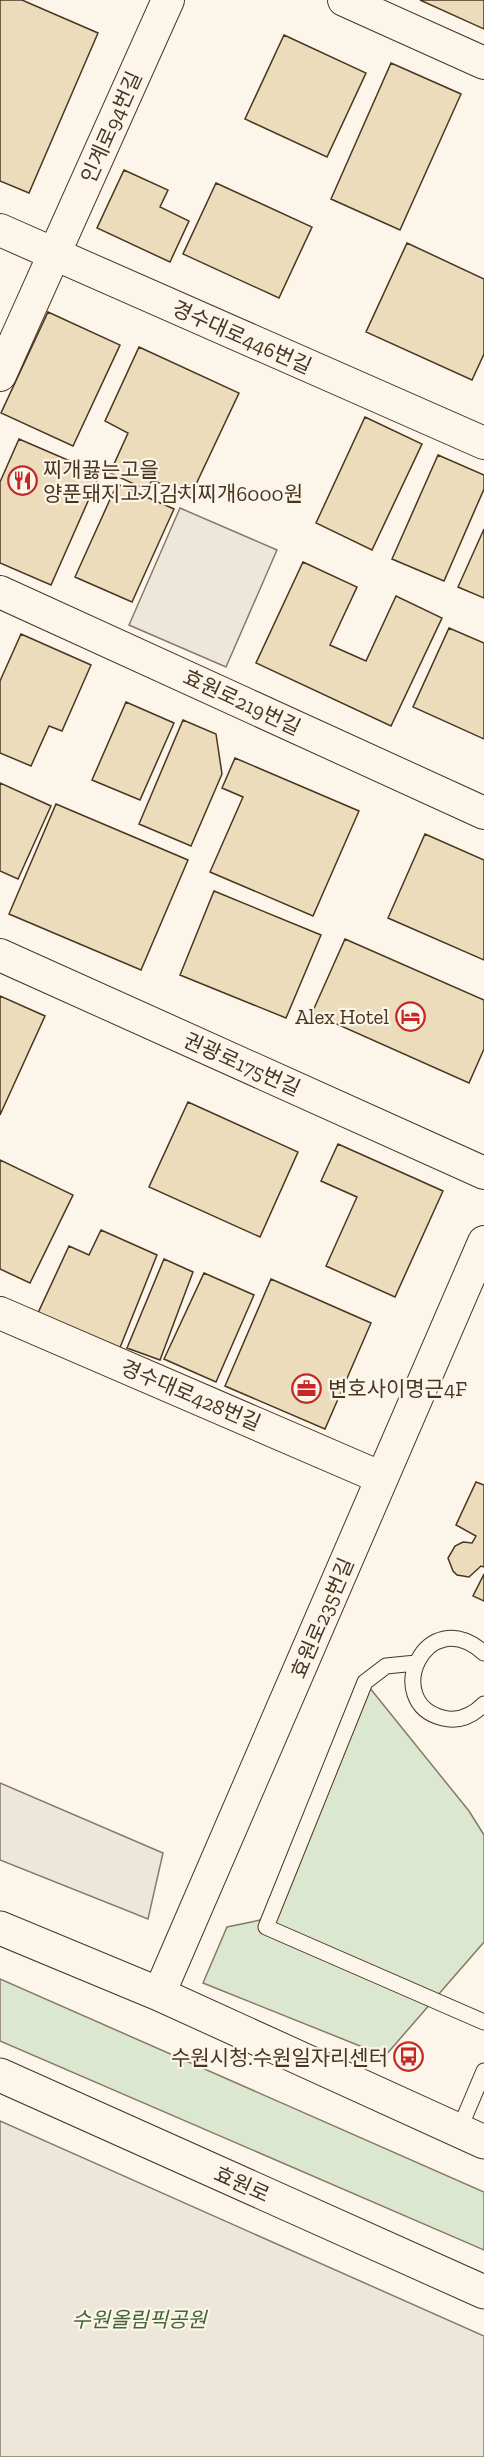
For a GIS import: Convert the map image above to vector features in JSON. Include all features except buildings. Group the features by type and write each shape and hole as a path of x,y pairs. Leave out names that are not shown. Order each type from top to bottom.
{"street":[{"name":"인계로94번길","path":"54,254 168,0"},
{"path":"344,0 484,63"},
{"name":"경수대로446번길","path":"0,230 484,443"},
{"path":"0,375 54,254"},
{"name":"효원로219번길","path":"0,592 484,813"},
{"name":"권광로175번길","path":"0,955 484,1173"},
{"name":"효원로235번길","path":"159,1994 484,1242"},
{"name":"경수대로428번길","path":"0,1313 382,1478"},
{"path":"0,1928 159,1994 472,2136"},
{"name":"효원로","path":"0,2075 484,2292"}],"lane":[{"path":"484,1653 475,1645 463,1640 450,1638 438,1641 426,1648 416,1663 412,1684 416,1698 425,1709 437,1717 450,1720 464,1718 477,1712 484,1704"},
{"path":"416,1663 386,1666 365,1682 266,1927 484,2022"},
{"path":"472,2136 484,2071"}],"green space":[{"path":"365,1682 469,1811 484,1835 484,1942 385,2056 203,1983 227,1927 270,1918"},
{"path":"0,1979 484,2192 484,2250 0,2041"}],"shaded area":[{"path":"180,508 277,550 226,667 129,625"},
{"path":"0,1783 163,1853 148,1919 0,1860"},
{"name":"수원올림픽공원","path":"0,2121 484,2336 484,2457 0,2457"}],"place":[{"name":"찌개끓는고을 양푼돼지고기김치찌개6000원","path":"22,481"},
{"name":"Alex Hotel","path":"410,1016"},
{"name":"변호사이명근4F","path":"307,1388"},
{"name":"수원시청.수원일자리센터","path":"409,2057"}]}
